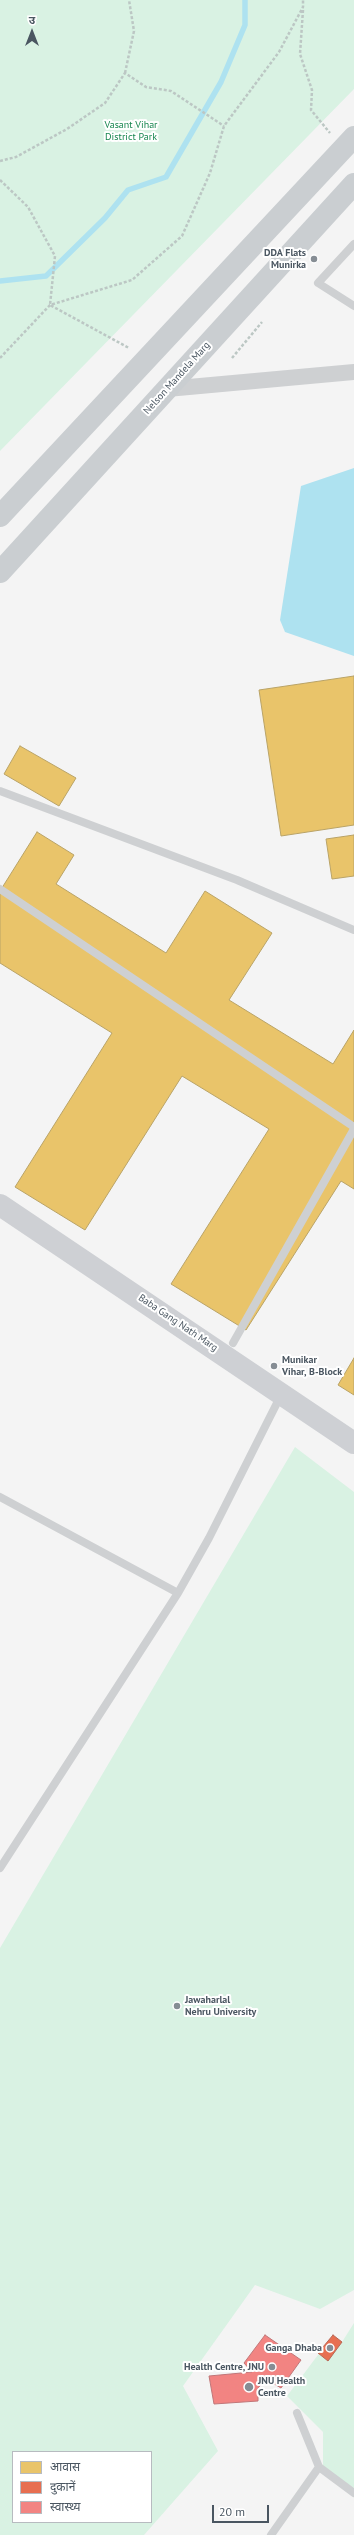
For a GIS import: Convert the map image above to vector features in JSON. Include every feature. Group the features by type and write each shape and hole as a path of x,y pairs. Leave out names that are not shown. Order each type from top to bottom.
{"main road":[{"path":"0,516 348,143"},
{"name":"Nelson Mandela Marg","path":"0,572 354,184"}],"street":[{"path":"167,389 354,372"},
{"name":"Baba Gang Nath Marg","path":"0,1188 233,1343 354,1426"},
{"name":"Baba Gang Nath Marg","path":"0,1205 354,1443"}],"lane":[{"path":"354,244 318,283 354,306"},
{"path":"0,790 237,880 354,930"},
{"path":"0,889 354,1128 233,1343"},
{"path":"0,1868 178,1593 209,1538 282,1394"},
{"path":"0,1497 178,1593"},
{"path":"297,2413 319,2467 354,2493"},
{"path":"271,2535 319,2467"}],"path":[{"path":"0,161 16,157 48,140 105,103 124,72 134,31 129,0"},
{"path":"303,0 300,54 312,90 311,110 348,143"},
{"path":"0,358 50,305 132,280 182,236 210,173 224,126 279,52 303,7"},
{"path":"124,72 146,87 171,91 224,126"},
{"path":"0,180 28,208 54,256 50,305"},
{"path":"50,305 147,358"},
{"path":"232,358 262,322"}],"green space":[{"name":"Vasant Vihar District Park","path":"0,0 354,0 354,89 0,451"},
{"name":"Jawaharlal Nehru University","path":"295,1447 354,1492 354,2290 320,2309 255,2285 183,2386 218,2451 144,2535 0,2535 0,1948"},
{"path":"354,2323 354,2488 323,2470 323,2432 287,2396 333,2335 342,2342"}],"water":[{"path":"354,468 354,656 285,632 280,620 301,486"}],"building: आवास":[{"path":"354,676 354,825 281,836 259,690"},
{"path":"20,746 76,778 59,806 4,774"},
{"path":"37,832 74,855 56,884 166,953 205,891 272,933 229,1000 333,1064 354,1030 354,1189 341,1181 246,1330 171,1284 269,1129 182,1076 85,1230 15,1187 112,1033 0,963 0,891"},
{"path":"354,835 354,876 332,879 326,839"},
{"path":"354,1358 354,1395 338,1385"}],"building: दुकानें":[{"name":"Ganga Dhaba","path":"333,2335 342,2342 328,2361 318,2353"}],"building: स्वास्थ्य":[{"name":"Health Centre, JNU","path":"265,2335 301,2360 281,2388 266,2379 258,2388 258,2401 214,2404 209,2376 252,2372 244,2363"}],"waterway":[{"path":"0,281 46,276 105,218 128,190 166,177 221,82 245,25 245,0"}],"place":[{"name":"DDA Flats Munirka","path":"314,259"},
{"name":"Munikar Vihar, B-Block","path":"274,1366"},
{"name":"Jawaharlal Nehru University","path":"177,2006"},
{"name":"Ganga Dhaba","path":"330,2348"},
{"name":"Health Centre, JNU","path":"272,2367"},
{"name":"JNU Health Centre","path":"249,2387"}]}
